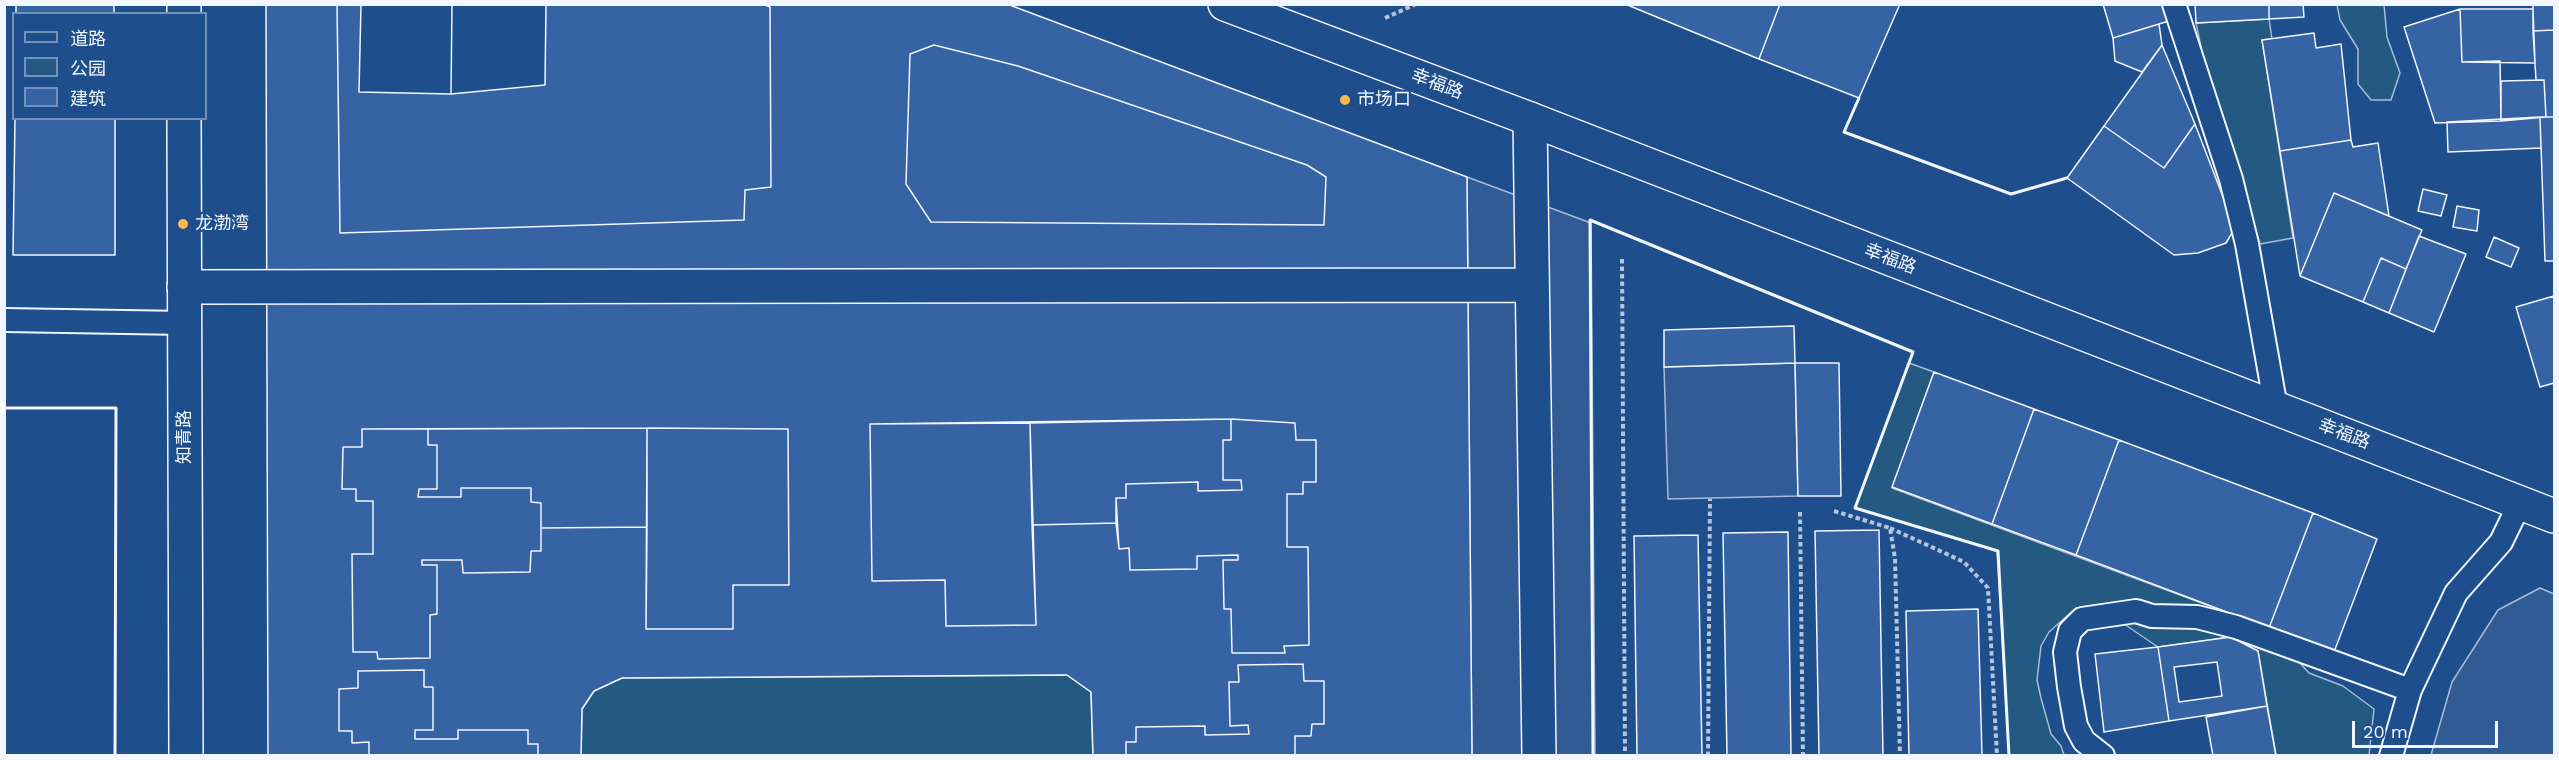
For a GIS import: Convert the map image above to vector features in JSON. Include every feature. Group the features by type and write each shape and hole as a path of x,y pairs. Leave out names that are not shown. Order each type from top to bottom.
{"main road":[{"name":"幸福路","path":"1225,4 1530,119 2541,510"},
{"path":"1530,119 1539,756"},
{"name":"知青路","path":"184,120 186,756"},
{"path":"184,287 1532,285"}],"lane":[{"path":"2174,4 2228,169 2244,233 2276,408"},
{"path":"4,320 185,323"},
{"path":"2391,756 2410,690 2456,593 2501,542 2541,510"},
{"path":"2103,756 2084,741 2076,726 2068,687 2065,652 2070,631 2082,619 2136,611 2152,615 2197,617 2236,627 2410,690"}],"path":[{"path":"1622,260 1625,756"},
{"path":"1708,756 1710,499"},
{"path":"1834,511 1890,528 1964,562 1988,588 1997,756"},
{"path":"1800,512 1803,756"},
{"path":"1890,528 1895,558 1900,756"}],"green space":[{"path":"2337,5 2384,5 2387,37 2400,73 2391,100 2371,100 2358,84 2358,49 2340,20"},
{"path":"2269,19 2272,39 2262,40 2293,238 2260,244 2206,71 2196,23"},
{"path":"1909,363 1934,372 1892,488 2269,628 2309,673 2343,686 2374,709 2369,755 2276,755 2258,651 2231,637 2158,647 2096,605 2076,608 2049,632 2041,646 2037,680 2051,734 2061,746 2064,755 2009,755 1997,551 1855,508"},
{"path":"1067,675 1091,692 1093,755 581,756 582,709 594,691 622,678"}],"shaded area":[{"path":"1467,177 1591,223 1595,755 1472,755"},
{"path":"1795,363 1798,496 1668,499 1664,367"},
{"path":"2540,588 2554,594 2554,755 2431,755 2452,682 2498,610"}],"building":[{"path":"16,4 114,4 114,12 16,12"},
{"path":"266,4 337,4 340,233 744,220 745,190 771,187 770,7 763,4 1007,4 1467,177 1472,756 1295,756 1295,736 1311,736 1312,724 1324,724 1324,681 1304,681 1303,664 1238,665 1239,682 1229,682 1230,726 1248,725 1249,734 1205,735 1205,726 1136,727 1136,742 1126,742 1126,756 1093,756 1091,692 1067,675 622,678 594,691 582,709 581,756 538,756 538,744 528,744 528,730 458,730 458,739 415,739 415,730 433,730 433,687 424,687 424,670 358,671 358,688 339,689 339,731 352,731 352,743 369,742 369,756 268,756","holes":["934,45 1018,66 1307,165 1326,177 1324,225 931,222 906,184 910,54","1231,419 1295,423 1296,440 1316,440 1316,482 1303,482 1303,494 1287,494 1287,547 1308,547 1309,645 1284,646 1285,653 1232,653 1231,609 1224,609 1223,560 1238,560 1238,555 1197,556 1197,569 1130,570 1129,548 1119,549 1116,523 1032,525 1036,625 946,626 945,580 872,581 870,424","362,429 788,429 789,585 733,585 733,629 646,629 647,527 541,528 541,551 531,551 530,572 463,573 462,560 422,560 422,565 437,565 437,614 430,615 430,658 378,659 377,652 353,652 352,554 373,554 373,501 356,501 356,489 342,489 343,447 362,447"]},
{"path":"337,4 763,4 770,7 771,187 745,190 744,220 340,233"},
{"path":"361,4 452,4 451,94 359,92"},
{"path":"452,4 546,4 545,85 451,94"},
{"path":"1625,4 1780,4 1759,59"},
{"path":"1780,4 1900,4 1859,98 1759,59"},
{"path":"2103,4 2179,4 2182,17 2113,38"},
{"path":"2195,4 2269,4 2269,19 2196,23"},
{"path":"2269,4 2303,4 2304,17 2269,19"},
{"path":"2533,4 2554,4 2554,30 2533,31"},
{"path":"2460,9 2462,62 2500,61 2501,121 2435,123 2404,27"},
{"path":"2460,9 2533,9 2535,63 2462,62"},
{"path":"2159,24 2162,45 2142,72 2115,61 2113,38"},
{"path":"2554,30 2554,117 2546,117 2544,80 2536,80 2533,31"},
{"path":"2314,33 2316,48 2341,44 2351,140 2280,151 2262,40"},
{"path":"934,45 1018,66 1307,165 1326,177 1324,225 931,222 906,184 910,54"},
{"path":"2162,45 2195,124 2164,168 2104,126"},
{"path":"2544,80 2546,117 2501,121 2501,81"},
{"path":"2540,117 2554,117 2554,261 2545,261"},
{"path":"2540,117 2541,148 2448,152 2447,122"},
{"path":"15,120 115,120 115,255 13,255"},
{"path":"2195,124 2235,228 2226,243 2198,253 2174,255 2067,178 2104,126 2164,168"},
{"path":"2351,140 2353,147 2378,143 2389,216 2334,193 2300,276 2280,151"},
{"path":"2423,189 2447,195 2441,216 2418,211"},
{"path":"2334,193 2422,230 2406,269 2381,258 2363,302 2300,276"},
{"path":"2457,206 2479,210 2477,231 2453,227"},
{"path":"2419,236 2466,254 2434,332 2389,313"},
{"path":"2494,237 2519,248 2511,267 2486,257"},
{"path":"2381,258 2406,269 2389,313 2363,302"},
{"path":"2554,296 2554,383 2540,387 2516,307"},
{"path":"1794,326 1795,363 1664,367 1664,330"},
{"path":"1795,363 1839,363 1841,496 1798,496"},
{"path":"1934,372 2034,409 1992,524 1892,487"},
{"path":"2034,409 2119,440 2076,555 1992,524"},
{"path":"1231,419 1231,440 1223,440 1223,480 1241,480 1242,490 1198,491 1198,482 1126,484 1126,498 1116,498 1116,523 1032,525 1030,423"},
{"path":"1231,419 1295,423 1296,440 1316,440 1316,482 1303,482 1303,494 1287,494 1287,547 1308,547 1309,645 1284,646 1285,653 1232,653 1231,609 1224,609 1223,560 1238,560 1238,555 1197,556 1197,569 1130,570 1129,548 1119,549 1116,498 1126,498 1126,484 1198,482 1198,491 1242,490 1241,480 1223,480 1223,440 1231,440"},
{"path":"1030,423 1036,625 946,626 945,580 872,581 870,424"},
{"path":"647,428 647,527 541,528 541,503 531,502 531,488 461,488 461,497 418,497 419,489 437,489 437,445 428,445 428,429"},
{"path":"647,428 788,429 789,585 733,585 733,629 646,629"},
{"path":"362,429 428,429 428,445 437,445 437,489 419,489 418,497 461,497 461,488 531,488 531,502 541,503 541,551 531,551 530,572 463,573 462,560 422,560 422,565 437,565 437,614 430,615 430,658 378,659 377,652 353,652 352,554 373,554 373,501 356,501 356,489 342,489 343,447 362,447"},
{"path":"2119,440 2313,513 2269,628 2076,555"},
{"path":"2313,513 2377,539 2334,652 2269,628"},
{"path":"1879,530 1883,756 1819,756 1815,531"},
{"path":"1788,532 1791,756 1727,756 1723,533"},
{"path":"1698,535 1702,756 1637,756 1634,536"},
{"path":"1978,609 1982,756 1909,756 1906,611"},
{"path":"2231,637 2258,651 2267,706 2169,721 2158,647","holes":["2217,662 2222,696 2179,702 2174,667"]},
{"path":"2158,647 2169,721 2104,732 2095,654"},
{"path":"1303,664 1304,681 1324,681 1324,724 1312,724 1311,736 1295,736 1295,756 1126,756 1126,742 1136,742 1136,727 1205,726 1205,735 1249,734 1248,725 1230,726 1229,682 1239,682 1238,665"},
{"path":"424,670 424,687 433,687 433,730 415,730 415,739 458,739 458,730 528,730 528,744 538,744 538,756 369,756 369,742 352,743 352,731 339,731 339,689 358,688 358,671"},
{"path":"2267,706 2276,756 2213,756 2206,717"}],"wall":[{"path":"1859,98 1844,132 2011,194 2067,178"},
{"path":"1593,756 1590,220 1913,352 1855,508 1998,551 2009,756"},
{"path":"4,408 116,408 115,756"}],"place":[{"name":"市场口","path":"1345,100"},
{"name":"龙渤湾","path":"183,224"}]}
